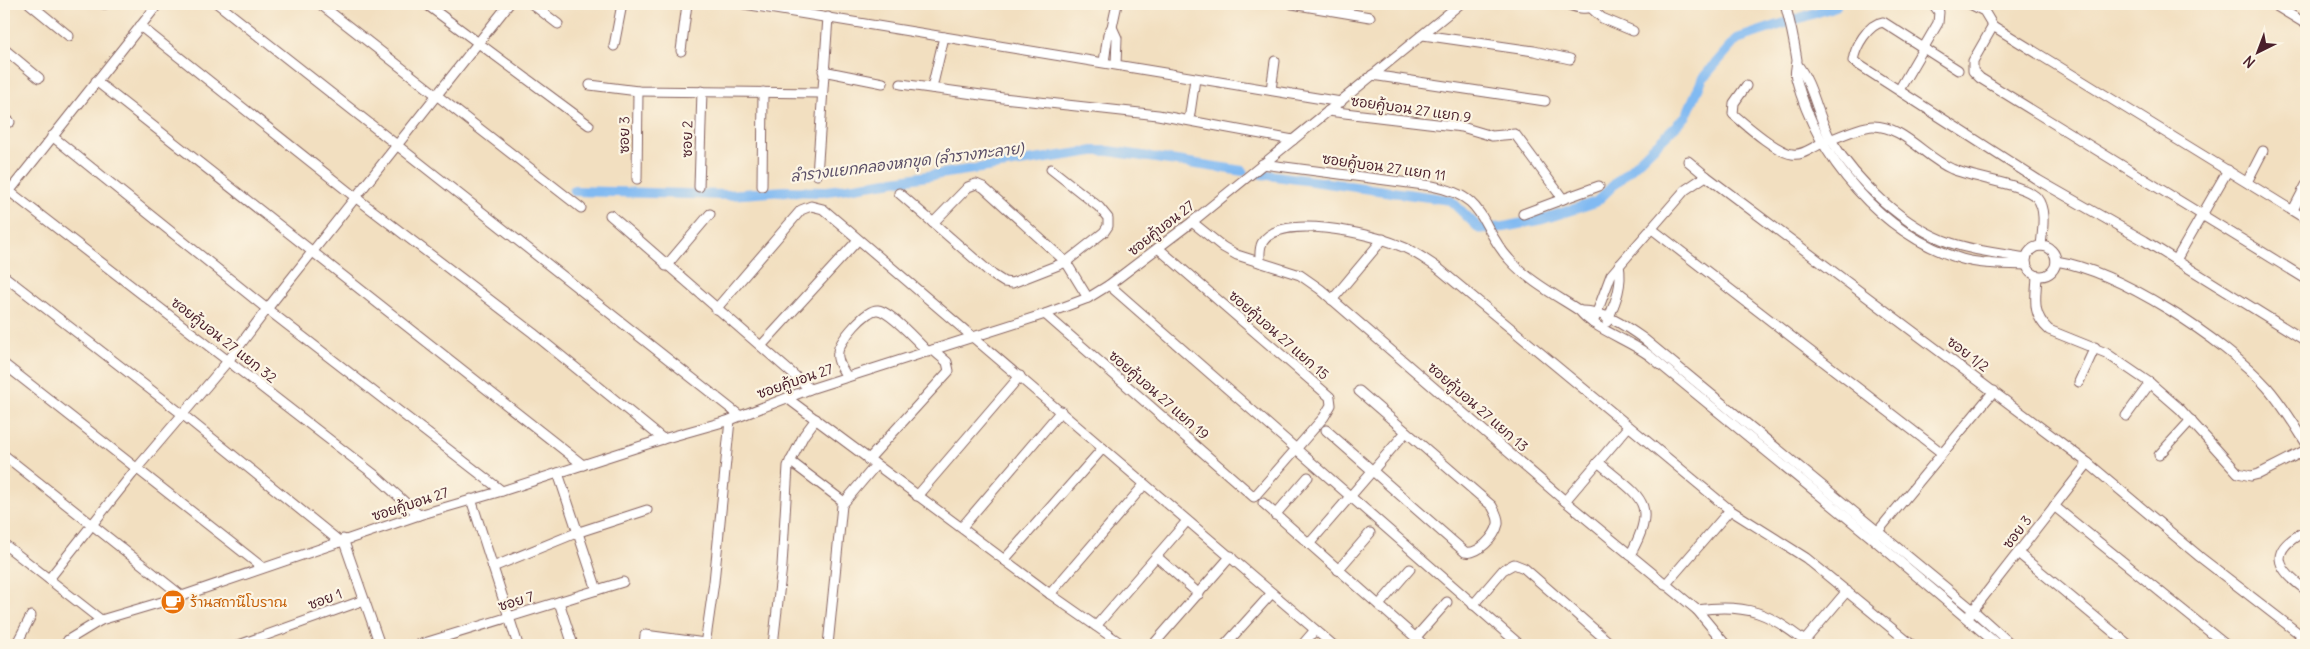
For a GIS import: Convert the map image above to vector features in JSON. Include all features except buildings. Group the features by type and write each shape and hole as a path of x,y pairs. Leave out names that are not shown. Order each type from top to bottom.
{"street":[{"path":"30,4 69,36"},
{"path":"6,194 158,4"},
{"path":"218,4 739,415"},
{"path":"320,4 581,208"},
{"path":"426,4 477,44 589,125"},
{"path":"49,579 137,468 228,361 436,94 510,4"},
{"path":"532,4 558,24"},
{"path":"614,46 622,4"},
{"path":"681,51 687,4"},
{"path":"744,4 828,16 944,37 1116,64 1195,80 1341,102"},
{"path":"1104,62 1108,34 1112,26 1117,4"},
{"path":"1292,4 1370,17"},
{"name":"ซอยคู้บอน 27","path":"67,643 101,620 182,596 419,514 502,491 663,438 730,420 810,389 1045,314 1088,298 1109,285 1192,222 1460,4"},
{"path":"1566,4 1584,9 1593,6 1602,18 1633,31"},
{"path":"1785,4 1794,39 1797,64 1795,76 1807,112 1822,143 1873,206 1903,231 1932,248 1978,262 2026,262"},
{"path":"1899,90 1938,23 1939,12 1933,4"},
{"path":"1970,4 1983,7 1994,26 2306,218"},
{"path":"2273,4 2306,24"},
{"path":"817,175 828,16"},
{"path":"1958,70 1883,22 1877,22 1854,50 1853,61 2038,180 2176,260 2306,340"},
{"path":"140,26 355,197 533,333 663,438"},
{"path":"1112,26 1117,38 1116,64"},
{"path":"1994,26 1973,61 1972,67 1976,74 2306,279"},
{"path":"1424,35 1534,51 1570,59"},
{"path":"932,88 944,37"},
{"path":"4,49 39,78"},
{"path":"1271,90 1275,61"},
{"path":"1797,64 1806,75 1831,140 1881,198 1906,220 1937,237 1973,249 2026,262"},
{"path":"823,71 883,83"},
{"path":"1372,75 1545,101"},
{"path":"1189,120 1195,80"},
{"path":"96,82 583,464"},
{"path":"901,84 1189,120 1293,140"},
{"path":"590,85 638,91 822,93"},
{"path":"1746,86 1734,102 1733,114 1772,144 1790,154 1800,154 1822,143 1872,126 1895,131 1949,168 1971,177 2018,187 2029,192 2040,202 2043,222 2041,246"},
{"name":"ซอย 3","path":"637,179 638,91"},
{"name":"ซอย 2","path":"699,187 702,91"},
{"path":"762,186 763,92"},
{"name":"ซอยคู้บอน 27 แยก 9","path":"1328,112 1462,127 1492,136 1515,134 1564,199"},
{"path":"52,136 267,309 502,491"},
{"path":"2247,182 2263,151"},
{"name":"ซอย 1/2","path":"1688,161 2088,462 2200,557 2304,638"},
{"name":"ซอยคู้บอน 27 แยก 11","path":"1262,164 1445,188 1457,192 1470,201 1485,219 1497,243 1509,260 1576,309 1586,320 1625,339 1650,356 1875,535"},
{"path":"899,193 1004,282 1012,283 1066,262 1104,232 1108,226 1108,218 1099,207 1051,169"},
{"path":"2176,260 2228,170"},
{"path":"1593,323 1611,275 1685,190 1706,176"},
{"path":"933,223 968,187 976,184 991,193 1066,262 1088,298"},
{"path":"2293,210 2306,185"},
{"path":"1523,214 1598,186"},
{"name":"ซอยคู้บอน 27 แยก 32","path":"6,194 228,361 375,475 419,514"},
{"path":"1873,206 1881,198"},
{"path":"716,309 801,210 811,206 822,209 857,241 1020,376 1144,485 1231,556 1333,645"},
{"path":"666,266 710,214"},
{"path":"610,216 810,389"},
{"name":"ซอยคู้บอน 27 แยก 13","path":"1192,222 1223,247 1237,255 1300,275 1332,300 1565,501 1697,610 1726,645"},
{"path":"1260,262 1262,242 1273,233 1288,228 1313,227 1358,233 1383,239 1419,255 1438,268 1730,510 1786,544 1912,645"},
{"path":"1652,229 1942,452"},
{"path":"1932,248 1937,237"},
{"path":"1332,300 1383,239"},
{"path":"761,346 857,241"},
{"path":"2041,246 2051,250 2056,260 2051,273 2037,276 2030,272 2026,262 2029,252 2041,246"},
{"name":"ซอยคู้บอน 27 แยก 15","path":"1158,248 1330,397 1330,410 1254,497"},
{"path":"2056,260 2087,268 2139,292 2224,349 2267,388 2306,443"},
{"path":"1604,329 1619,292 1622,278 1619,265"},
{"path":"4,276 341,540 380,645"},
{"path":"2037,276 2038,318 2049,330 2095,347 2150,383 2191,420 2233,469 2244,476 2259,474 2306,450"},
{"path":"1109,285 1520,645"},
{"path":"1576,309 1590,311 1608,318 1650,343 1875,535 1998,645"},
{"path":"828,645 844,502 872,463 949,371 947,362 930,351 887,314 878,310 870,311 862,317 839,349 838,360 847,377"},
{"name":"ซอยคู้บอน 27 แยก 19","path":"1045,314 1254,497"},
{"path":"2080,382 2095,347"},
{"path":"4,364 262,567"},
{"path":"917,496 1020,376"},
{"path":"2126,416 2150,383"},
{"path":"1326,430 1465,552 1472,554 1477,552 1492,536 1498,525 1498,515 1492,506 1358,391"},
{"path":"1875,535 1994,391"},
{"path":"787,398 1050,594 1124,645"},
{"path":"962,527 1061,411"},
{"path":"772,645 782,566 790,461 804,435 816,419"},
{"path":"644,645 645,635 705,644 714,582 730,420"},
{"path":"2160,456 2191,420"},
{"path":"1565,501 1628,427"},
{"path":"1309,544 1406,432"},
{"path":"1004,560 1103,448"},
{"path":"4,455 182,596"},
{"path":"790,461 844,502"},
{"path":"1598,462 1630,489 1645,509 1646,522 1642,534 1630,555"},
{"name":"ซอย 3","path":"1966,618 2088,462"},
{"path":"558,473 576,533 597,590"},
{"path":"1275,515 1308,477"},
{"path":"1050,594 1144,485"},
{"path":"471,499 492,567 511,617 518,645"},
{"path":"1263,503 1424,645"},
{"path":"2054,506 2226,645"},
{"path":"492,567 576,533 647,510"},
{"path":"1665,585 1730,510"},
{"path":"1096,626 1187,521"},
{"path":"2306,531 2286,543 2281,548 2279,556 2290,577 2306,590"},
{"path":"1338,570 1370,533"},
{"path":"1875,535 1973,610 2012,645"},
{"path":"4,544 101,620"},
{"path":"2018,553 2129,645"},
{"path":"1153,645 1231,556"},
{"path":"1157,557 1199,594"},
{"path":"1473,605 1502,570 1514,564 1524,568 1612,645"},
{"path":"1379,605 1410,569"},
{"name":"ซอย 7","path":"418,645 444,641 511,617 623,582"},
{"path":"1697,610 1718,607 1744,608 1780,623 1805,644 1847,591"},
{"path":"1225,645 1272,593"},
{"name":"ซอย 1","path":"239,645 364,600"},
{"path":"559,602 572,645"},
{"path":"1416,638 1447,602"},
{"path":"16,645 31,616"},
{"path":"1302,645 1315,630"},
{"path":"2295,645 2304,638"},
{"path":"67,643 77,645"}],"waterway":[{"name":"ลำรางแยกคลองหกขุด (ลำรางทะลาย)","path":"1261,174 1450,200 1480,229 1504,227 1543,219 1596,202 1686,116 1703,78 1737,39 1836,6"},
{"name":"ลำรางแยกคลองหกขุด (ลำรางทะลาย)","path":"574,191 728,195 785,191 821,192 1093,151 1109,151 1243,171"}],"place":[{"name":"ร้านสถานีโบราณ","path":"173,602"}]}
